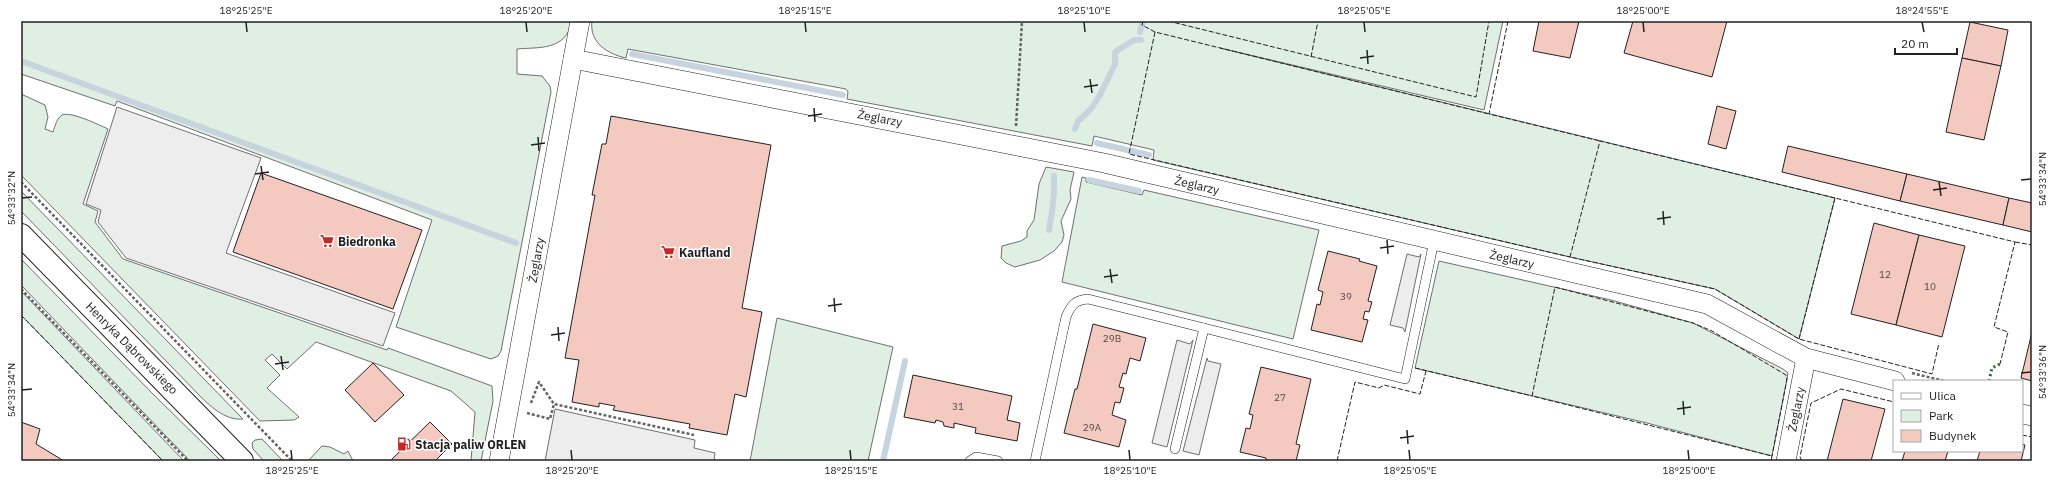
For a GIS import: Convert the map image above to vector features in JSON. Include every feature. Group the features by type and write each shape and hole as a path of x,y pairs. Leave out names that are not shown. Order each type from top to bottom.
{"main road":[{"name":"Henryka Dąbrowskiego","path":"21,235 242,461"}],"street":[{"name":"Żeglarzy","path":"499,461 580,21"},
{"name":"Żeglarzy","path":"573,59 1104,163 1706,304 1806,358 1893,380"},
{"name":"Żeglarzy","path":"1786,461 1806,358"}],"lane":[{"path":"1035,461 1066,317 1070,306 1078,300 1088,299 1405,378 1434,241"},
{"path":"1175,449 1204,328"},
{"path":"970,461 976,457 998,461"}],"path":[{"path":"1015,145 1022,21"},
{"path":"21,182 292,461"},
{"path":"21,289 188,461"},
{"path":"524,412 528,413 539,382 554,404 694,435"},
{"path":"531,414 550,418 554,404"}],"green space":[{"path":"21,21 572,21 569,31 558,43 550,46 517,49 517,74 542,76 550,86 551,92 501,351 498,356 491,359 396,327 432,220 117,101 115,106 21,74"},
{"path":"592,21 1503,21 1484,110 1220,48 1835,198 1799,339 1715,289 1570,257 1153,160 1154,150 1094,136 1092,146 847,99 848,92 846,89 628,49 626,58 613,54 601,46 594,36"},
{"path":"21,94 45,105 48,117 45,129 53,132 56,122 62,115 66,114 85,119 108,129 83,204 98,211 95,222 123,259 387,350 388,348 492,386 493,401 481,461 471,461 475,412 451,391 316,342 287,369 272,354 265,360 280,375 267,388 299,417 294,420 260,421 21,175"},
{"path":"1046,167 1074,172 1070,190 1071,199 1061,221 1064,235 1062,242 1054,251 1040,260 1015,267 1006,263 1001,258 1002,246 1021,241 1027,237 1027,231 1034,220 1039,184"},
{"path":"1082,177 1086,178 1086,182 1142,195 1144,190 1319,230 1293,339 1062,282"},
{"path":"21,191 243,419 236,419 224,415 212,407 198,394 21,211"},
{"path":"21,259 221,461 190,461 21,285"},
{"path":"1439,261 1611,300 1693,323 1783,369 1788,373 1772,456 1647,423 1415,368"},
{"path":"21,291 184,461 163,461 21,315"},
{"path":"777,318 893,347 868,461 750,461"},
{"path":"262,439 283,461 264,461 253,449 252,443 255,440"},
{"path":"322,446 330,447 344,454 348,451 353,461 308,461"}],"shaded area":[{"path":"117,107 261,158 226,253 395,313 383,346 126,258 98,222 101,210 86,204"},
{"path":"1407,254 1419,257 1421,254 1405,332 1403,328 1390,325"},
{"path":"1177,340 1190,344 1193,340 1167,447 1152,443"},
{"path":"1207,358 1208,361 1221,364 1199,455 1183,451"},
{"path":"555,409 695,440 694,448 715,453 714,461 545,461"}],"building":[{"path":"1539,21 1579,21 1570,58 1533,51"},
{"path":"1633,21 1727,21 1712,77 1624,53"},
{"path":"1970,22 2008,30 2001,66 1962,58"},
{"path":"1962,58 2001,66 1984,140 1946,132"},
{"path":"1717,106 1736,111 1726,149 1708,144"},
{"name":"Kaufland","path":"611,116 771,145 742,308 762,312 746,397 735,394 727,435 689,428 690,424 613,410 615,406 599,403 599,407 572,402 579,360 565,358 595,195 592,195 602,144 606,144"},
{"path":"1788,146 1907,174 1900,201 1782,172"},
{"name":"Biedronka","path":"261,173 422,230 393,309 233,252"},
{"path":"1907,174 2009,198 2003,225 1900,201"},
{"path":"2009,198 2032,203 2032,232 2003,225"},
{"path":"1874,223 1919,235 1896,325 1851,314"},
{"path":"1919,235 1965,246 1942,337 1896,325"},
{"path":"1328,251 1360,259 1359,261 1377,266 1368,301 1372,302 1369,312 1365,311 1363,319 1368,320 1362,342 1311,330 1317,304 1320,305 1323,292 1318,290"},
{"path":"1093,324 1146,338 1140,361 1130,358 1126,374 1123,373 1119,387 1124,388 1120,403 1115,402 1112,415 1126,420 1119,447 1064,433 1075,389 1077,389"},
{"path":"2032,332 2032,381 2021,378"},
{"path":"373,363 404,395 375,422 345,390"},
{"path":"1261,367 1311,379 1296,444 1300,445 1296,461 1270,461 1266,460 1266,458 1240,452 1246,428 1250,429 1253,415 1249,414"},
{"path":"913,375 1012,396 1007,420 1020,423 1017,441 975,433 976,428 954,423 954,428 944,426 943,422 936,420 935,423 904,417"},
{"path":"1843,399 1885,409 1871,461 1827,461"},
{"path":"21,422 40,429 36,444 64,461 21,461"},
{"path":"430,422 452,444 435,461 390,461"},
{"path":"2023,444 2025,445 2021,461 1977,461 1980,452 2023,452"},
{"path":"1905,452 1948,452 1945,461 1902,461"}],"waterway":[{"path":"1140,32 1143,21"},
{"path":"1075,129 1078,121 1091,109 1100,95 1115,64 1115,52 1134,40 1141,40"},
{"path":"632,54 843,95"},
{"path":"21,61 516,243"},
{"path":"1097,143 1149,155"},
{"path":"1049,230 1054,197 1054,176"},
{"path":"1089,180 1139,191"},
{"path":"883,461 905,361"}],"hedge":[{"path":"1989,380 1992,368 2000,364"}],"fence":[{"path":"1143,21 1142,25 1155,32 1489,114"},
{"path":"1168,21 1476,97 1489,21"},
{"path":"1311,57 1318,21"},
{"path":"1508,21 1489,114 1600,141"},
{"path":"1155,32 1129,154 1570,257"},
{"path":"1835,198 1600,141 1570,257 1715,289 1799,339 1932,374 1939,343"},
{"path":"1799,339 1835,198 2015,242 1994,327 2008,332 2000,364"},
{"path":"2015,242 2032,245"},
{"path":"1771,461 1772,456 1532,396 1555,287 1693,323 1712,331 1786,375 1787,379 1772,456"},
{"path":"21,315 163,461"},
{"path":"1415,368 1532,396"},
{"path":"1337,461 1355,382 1379,388 1384,385 1420,394 1426,371"},
{"path":"1802,461 1800,457 1811,403 1841,389 1893,402"},
{"path":"2023,435 2032,437"}],"place":[{"name":"Biedronka","path":"327,241"},
{"name":"Kaufland","path":"668,252"},
{"name":"Stacja paliw ORLEN","path":"404,444"}]}
